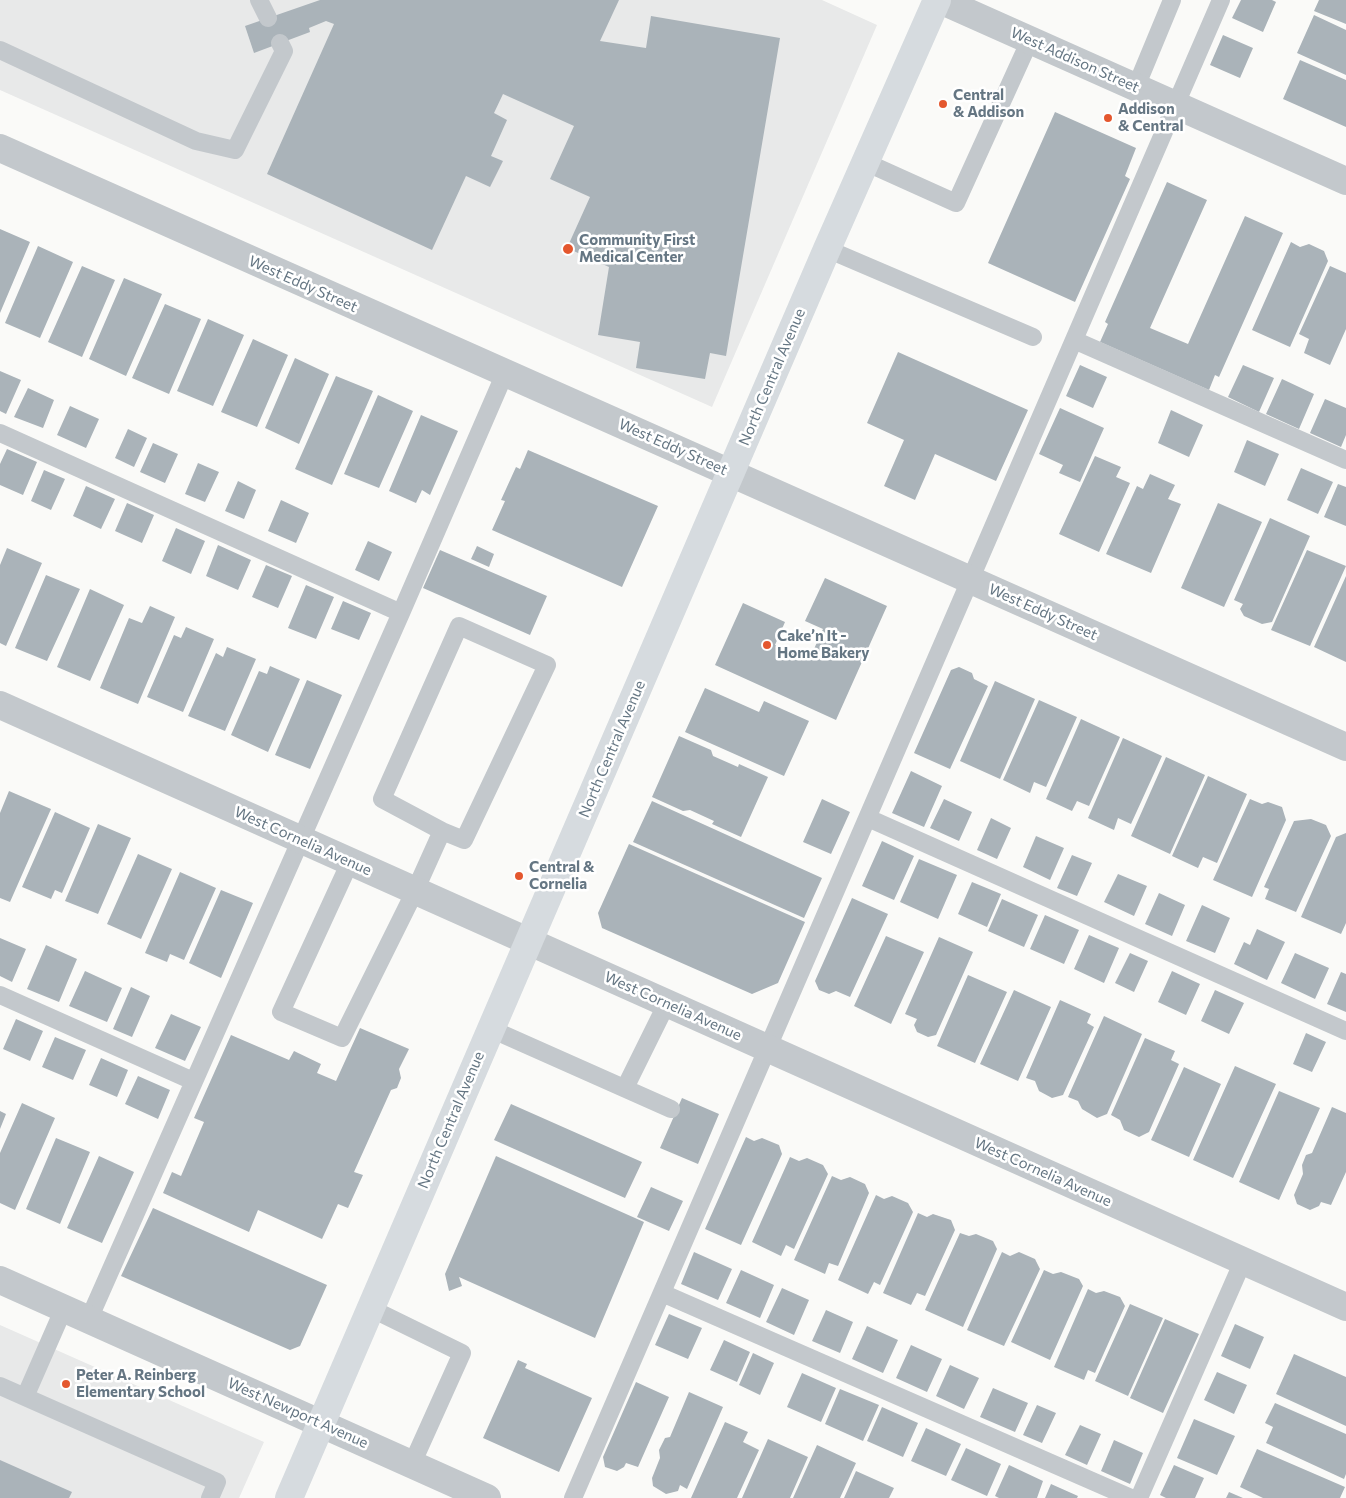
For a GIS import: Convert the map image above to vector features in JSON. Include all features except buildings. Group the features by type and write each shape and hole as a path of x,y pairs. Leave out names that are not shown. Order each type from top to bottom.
{"main road":[{"name":"North Central Avenue","path":"289,1498 827,249 939,0"}],"street":[{"name":"West Addison Street","path":"939,0 1346,181"},
{"name":"West Eddy Street","path":"0,148 1346,747"},
{"name":"West Cornelia Avenue","path":"0,705 1346,1307"},
{"name":"West Newport Avenue","path":"0,1280 487,1498"}],"lane":[{"path":"259,0 268,18"},
{"path":"1136,87 1172,0"},
{"path":"573,1498 1221,0"},
{"path":"865,162 956,202 1030,40"},
{"path":"0,50 196,141 236,150 284,52 280,43"},
{"path":"827,249 1033,337"},
{"path":"1074,340 1346,460"},
{"path":"24,1397 76,1314 193,1081 401,613 504,373"},
{"path":"0,433 401,613"},
{"path":"459,626 547,665 464,840 442,831 382,799 459,626"},
{"path":"868,818 1346,1031"},
{"path":"350,862 281,1012 342,1038 415,891 442,831"},
{"path":"0,995 193,1081"},
{"path":"625,1088 667,1003"},
{"path":"491,1029 671,1109"},
{"path":"1139,1498 1243,1261"},
{"path":"662,1293 1131,1498"},
{"path":"370,1308 462,1352 412,1464"},
{"path":"0,1386 217,1482 210,1498"}],"shaded area":[{"name":"Community First Medical Center","path":"0,0 822,0 877,25 712,407 0,90"},
{"name":"Peter A. Reinberg Elementary School","path":"0,1325 264,1442 239,1498 0,1498"}],"place":[{"name":"Central & Addison","path":"943,104"},
{"name":"Addison & Central","path":"1108,118"},
{"name":"Community First Medical Center","path":"568,249"},
{"name":"Cake’n It - Home Bakery","path":"767,645"},
{"name":"Central & Cornelia","path":"519,876"},
{"name":"Peter A. Reinberg Elementary School","path":"66,1384"}]}
